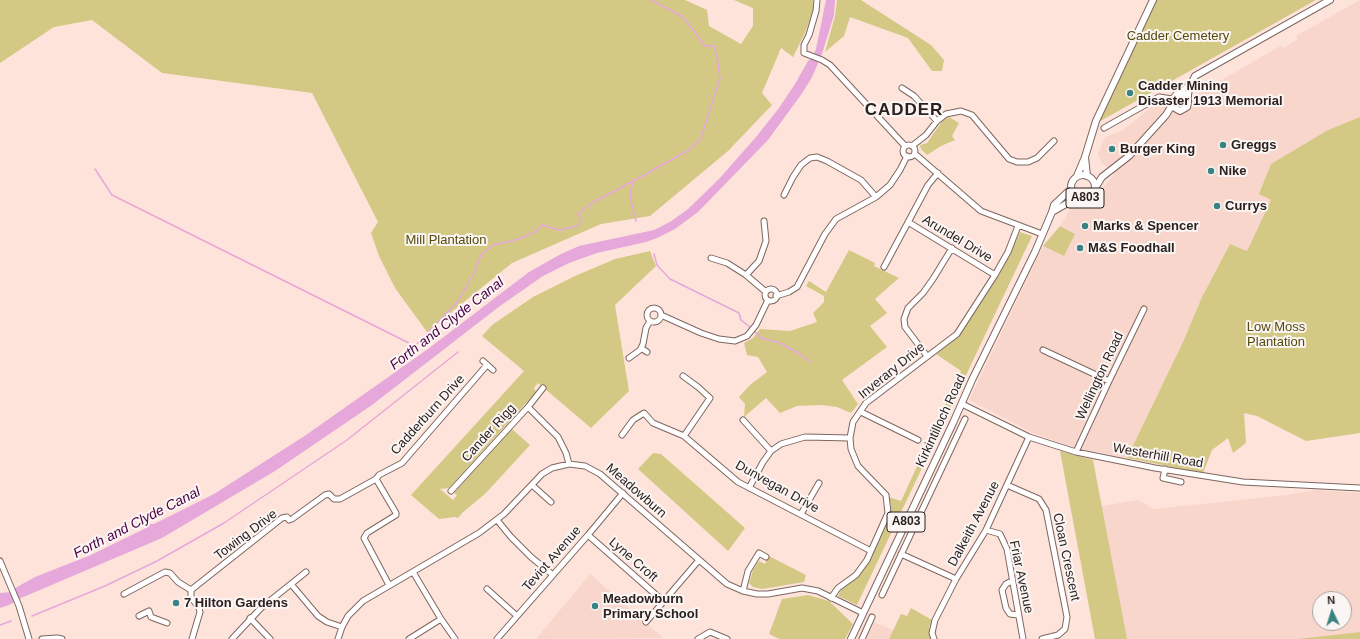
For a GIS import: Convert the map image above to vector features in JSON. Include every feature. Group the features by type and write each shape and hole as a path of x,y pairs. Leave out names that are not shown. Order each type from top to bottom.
{"main road":[{"name":"A803","path":"1077,176 1084,175 1089,178 1095,186 1092,194 1088,198 1078,198 1073,195 1071,189 1072,182 1077,176 1096,120 1153,0"},
{"path":"1094,190 1102,177 1129,156 1166,115 1177,94 1180,94 1196,76 1330,0"},
{"path":"1173,104 1180,111 1185,109 1188,103 1187,98 1192,82"},
{"path":"1180,94 1187,98"},
{"name":"A803","path":"1084,157 1089,178"},
{"path":"1089,178 1102,177"},
{"name":"Kirkintilloch Road","path":"851,639 1005,312 1035,252 1054,205 1071,189"},
{"name":"A803","path":"1052,212 1078,198"}],"street":[{"path":"817,0 815,17 804,45 804,53 830,65 905,146"},
{"path":"902,88 914,96 937,121"},
{"path":"1104,128 1159,97 1173,104"},
{"path":"905,146 912,146 926,135 937,121 946,114 961,111 972,115 1008,159 1018,162 1028,162 1037,158 1054,141"},
{"path":"905,146 903,152 906,156"},
{"path":"912,146 915,148 914,154"},
{"path":"906,156 912,156 914,154"},
{"path":"914,154 981,210 1018,226 1042,234"},
{"path":"768,300 774,300 776,296 789,292 797,287 825,234 836,219 876,197 890,184 900,170 906,156"},
{"path":"784,195 801,165 810,158 817,157 861,180 876,197"},
{"path":"884,268 928,184 938,174"},
{"path":"746,275 759,261 766,241 764,221"},
{"name":"Arundel Drive","path":"908,222 995,274"},
{"name":"Inverary Drive","path":"832,598 838,588 856,575 867,560 888,513 886,495 858,466 851,449 850,438 853,422 856,416 866,403 957,334 1008,252 1018,226"},
{"path":"927,356 905,327 904,319 908,308 923,293 952,248"},
{"path":"711,258 727,263 746,275 766,292"},
{"path":"766,292 773,290 776,296"},
{"path":"766,292 765,297 768,300"},
{"path":"650,321 647,314 651,308 656,308 661,315 701,334 719,339 735,341 747,336 756,325 768,300"},
{"name":"Wellington Road","path":"1076,452 1144,309"},
{"path":"650,321 658,321 661,315"},
{"path":"629,358 641,348 646,328 650,321"},
{"path":"641,348 647,352"},
{"path":"1043,350 1109,381"},
{"path":"483,361 493,370"},
{"name":"Cadderburn Drive","path":"376,479 379,475 402,462 488,365"},
{"path":"683,376 710,398 684,436"},
{"name":"Cander Rigg","path":"451,491 528,407 543,388"},
{"name":"Westerhill Road","path":"962,404 1029,437 1076,452 1243,482 1360,488"},
{"path":"528,407 558,437 566,453 569,464"},
{"path":"860,412 918,440"},
{"name":"Dunvegan Drive","path":"622,435 633,420 644,413 654,423 684,436 738,482 871,551"},
{"path":"882,595 965,419"},
{"path":"743,420 771,451"},
{"path":"749,488 763,462 771,451 782,444 805,437 850,438"},
{"name":"Dalkeith Avenue","path":"934,639 932,633 935,620 956,579 986,530 1029,437"},
{"name":"Meadowburn","path":"338,639 348,616 359,604 461,544 497,520 519,500 547,470 557,466 569,464 585,466 596,471 727,584 743,591 757,594 768,594 802,588 818,591 863,613"},
{"path":"1165,469 1163,478 1181,482"},
{"path":"376,479 396,515 367,533 364,538 389,585"},
{"name":"Towing Drive","path":"191,590 282,518 287,517 289,520 292,519 325,495 331,495 334,499 340,499 376,479"},
{"path":"801,514 819,483"},
{"path":"532,485 551,502"},
{"name":"Cloan Crescent","path":"1007,485 1039,500 1046,510 1067,617 1065,629 1058,636 1042,639"},
{"name":"Teviot Avenue","path":"497,639 623,493"},
{"path":"497,520 531,557 553,575"},
{"name":"Friar Avenue","path":"986,530 1000,534 1007,549 1023,639"},
{"name":"Lyne Croft","path":"588,535 663,601"},
{"path":"743,591 748,571 759,553 766,557"},
{"path":"901,554 956,579"},
{"path":"646,622 699,560"},
{"path":"0,561 19,606 29,639"},
{"path":"124,594 165,572 170,573 178,582 191,590 191,597 199,608 200,612 192,639"},
{"path":"232,639 250,618 306,572"},
{"path":"413,572 441,619 455,639"},
{"path":"1012,581 1006,584 1002,590 1003,596 1006,608 1010,614 1018,615"},
{"path":"291,584 318,616 326,622 342,627"},
{"path":"487,589 517,616"},
{"path":"139,616 149,611 151,617 167,622"},
{"path":"862,639 872,617"},
{"path":"250,618 270,639"},
{"path":"409,639 441,619"},
{"path":"698,639 710,632 727,639"},
{"path":"42,639 62,639"}],"shaded area":[{"path":"826,0 835,0 834,15 822,54 812,77 803,92 768,140 698,212 675,229 646,242 597,253 569,263 543,276 500,306 372,405 275,471 162,538 0,608 0,593 12,592 17,587 35,577 91,555 144,529 149,524 154,524 214,494 306,435 428,349 529,272 561,254 579,246 654,230 670,222 688,209 719,179 756,137 779,108 795,84 808,61 812,58 816,49"},
{"path":"1360,0 1360,117 1328,130 1271,200 1247,251 1230,244 1202,297 1183,342 1127,458 1073,447 1035,434 969,400 1043,246 1064,256 1075,234 1060,226 1071,207 1091,203 1115,173 1101,162 1098,154 1105,137 1123,130 1159,101 1199,93 1282,45 1284,48 1298,39 1296,36"},
{"path":"1316,490 1360,493 1360,632 1297,639 1122,639 1102,506 1138,500 1154,509 1287,495"},
{"name":"Meadowburn Primary School","path":"590,574 663,638 536,639"},
{"path":"867,619 893,630 889,639 857,639"}],"green space":[{"name":"Mill Plantation","path":"0,0 685,0 707,10 709,26 741,44 753,26 753,8 734,0 813,0 813,11 805,33 793,57 781,48 762,93 772,105 728,151 650,216 601,224 512,263 427,332 395,288 379,256 371,233 378,222 312,93 162,73 92,20 54,27 0,63"},
{"path":"837,0 861,0 931,45 944,60 942,71 932,71 908,38 850,17 844,36 825,52 835,16"},
{"name":"Cadder Cemetery","path":"1155,0 1316,0 1097,123"},
{"path":"949,117 959,123 952,136 955,140 941,146 927,155 921,149 920,145 927,143 943,120"},
{"name":"Low Moss Plantation","path":"1360,117 1360,433 1306,441 1257,416 1244,413 1246,443 1233,453 1228,438 1212,450 1203,473 1127,458 1183,342 1202,297 1230,244 1247,251 1271,200 1259,194 1271,164 1328,130"},
{"path":"1060,226 1075,234 1064,256 1043,246"},
{"path":"1020,232 1032,236 857,605 838,596 841,590 856,578 873,553 890,515 891,505 889,497 901,501 961,371 936,354 959,334 998,277"},
{"path":"849,250 875,263 874,266 899,278 875,299 887,313 870,326 887,347 842,380 858,404 851,413 837,407 822,405 797,406 780,413 766,398 744,417 745,404 739,397 750,385 767,372 758,357 747,355 744,343 753,338 760,329 790,331 817,322 813,313 824,302 824,296 806,286 809,281 826,292"},
{"path":"650,251 656,266 615,305 629,391 591,428 538,383 534,388 536,392 449,488 440,489 453,500 457,495 454,493 512,429 530,445 485,494 458,518 439,519 411,495 524,371 482,336 492,325 533,297 575,276 615,259"},
{"path":"1060,451 1093,460 1127,639 1095,639"},
{"path":"653,453 661,454 745,528 728,551 638,469"},
{"path":"769,556 806,575 804,582 762,589 753,587 749,583 753,570 759,561 765,564"},
{"path":"808,595 829,601 853,624 845,639 779,639 769,634 782,599"},
{"path":"911,608 932,620 929,627 931,639 889,639 901,614 907,616"},
{"path":"1360,632 1360,639 1297,639"}],"waterway":[{"path":"636,221 630,196 633,181 689,150 701,138 720,78 714,46 705,46 683,17 652,0"},
{"name":"Forth and Clyde Canal","path":"95,169 112,195 415,346 459,300 475,271 481,255 493,245 519,239 535,232 542,225 559,230 578,226 582,219 578,214 592,203 633,181"},
{"path":"654,254 657,265 670,279 739,313 741,320 751,328"},
{"path":"754,331 761,338 780,343 811,362"},
{"path":"32,616 105,586 157,561 224,523 347,440 458,352"},
{"path":"0,625 11,621"}],"place":[{"name":"Cadder Mining Disaster 1913 Memorial","path":"1130,93"},
{"name":"Greggs","path":"1223,145"},
{"name":"Burger King","path":"1112,149"},
{"name":"Nike","path":"1211,171"},
{"name":"Currys","path":"1217,206"},
{"name":"Marks & Spencer","path":"1085,226"},
{"name":"M&S Foodhall","path":"1080,248"},
{"name":"7 Hilton Gardens","path":"176,603"},
{"name":"Meadowburn Primary School","path":"595,606"}],"district":[{"name":"CADDER","path":"904,110"}]}
